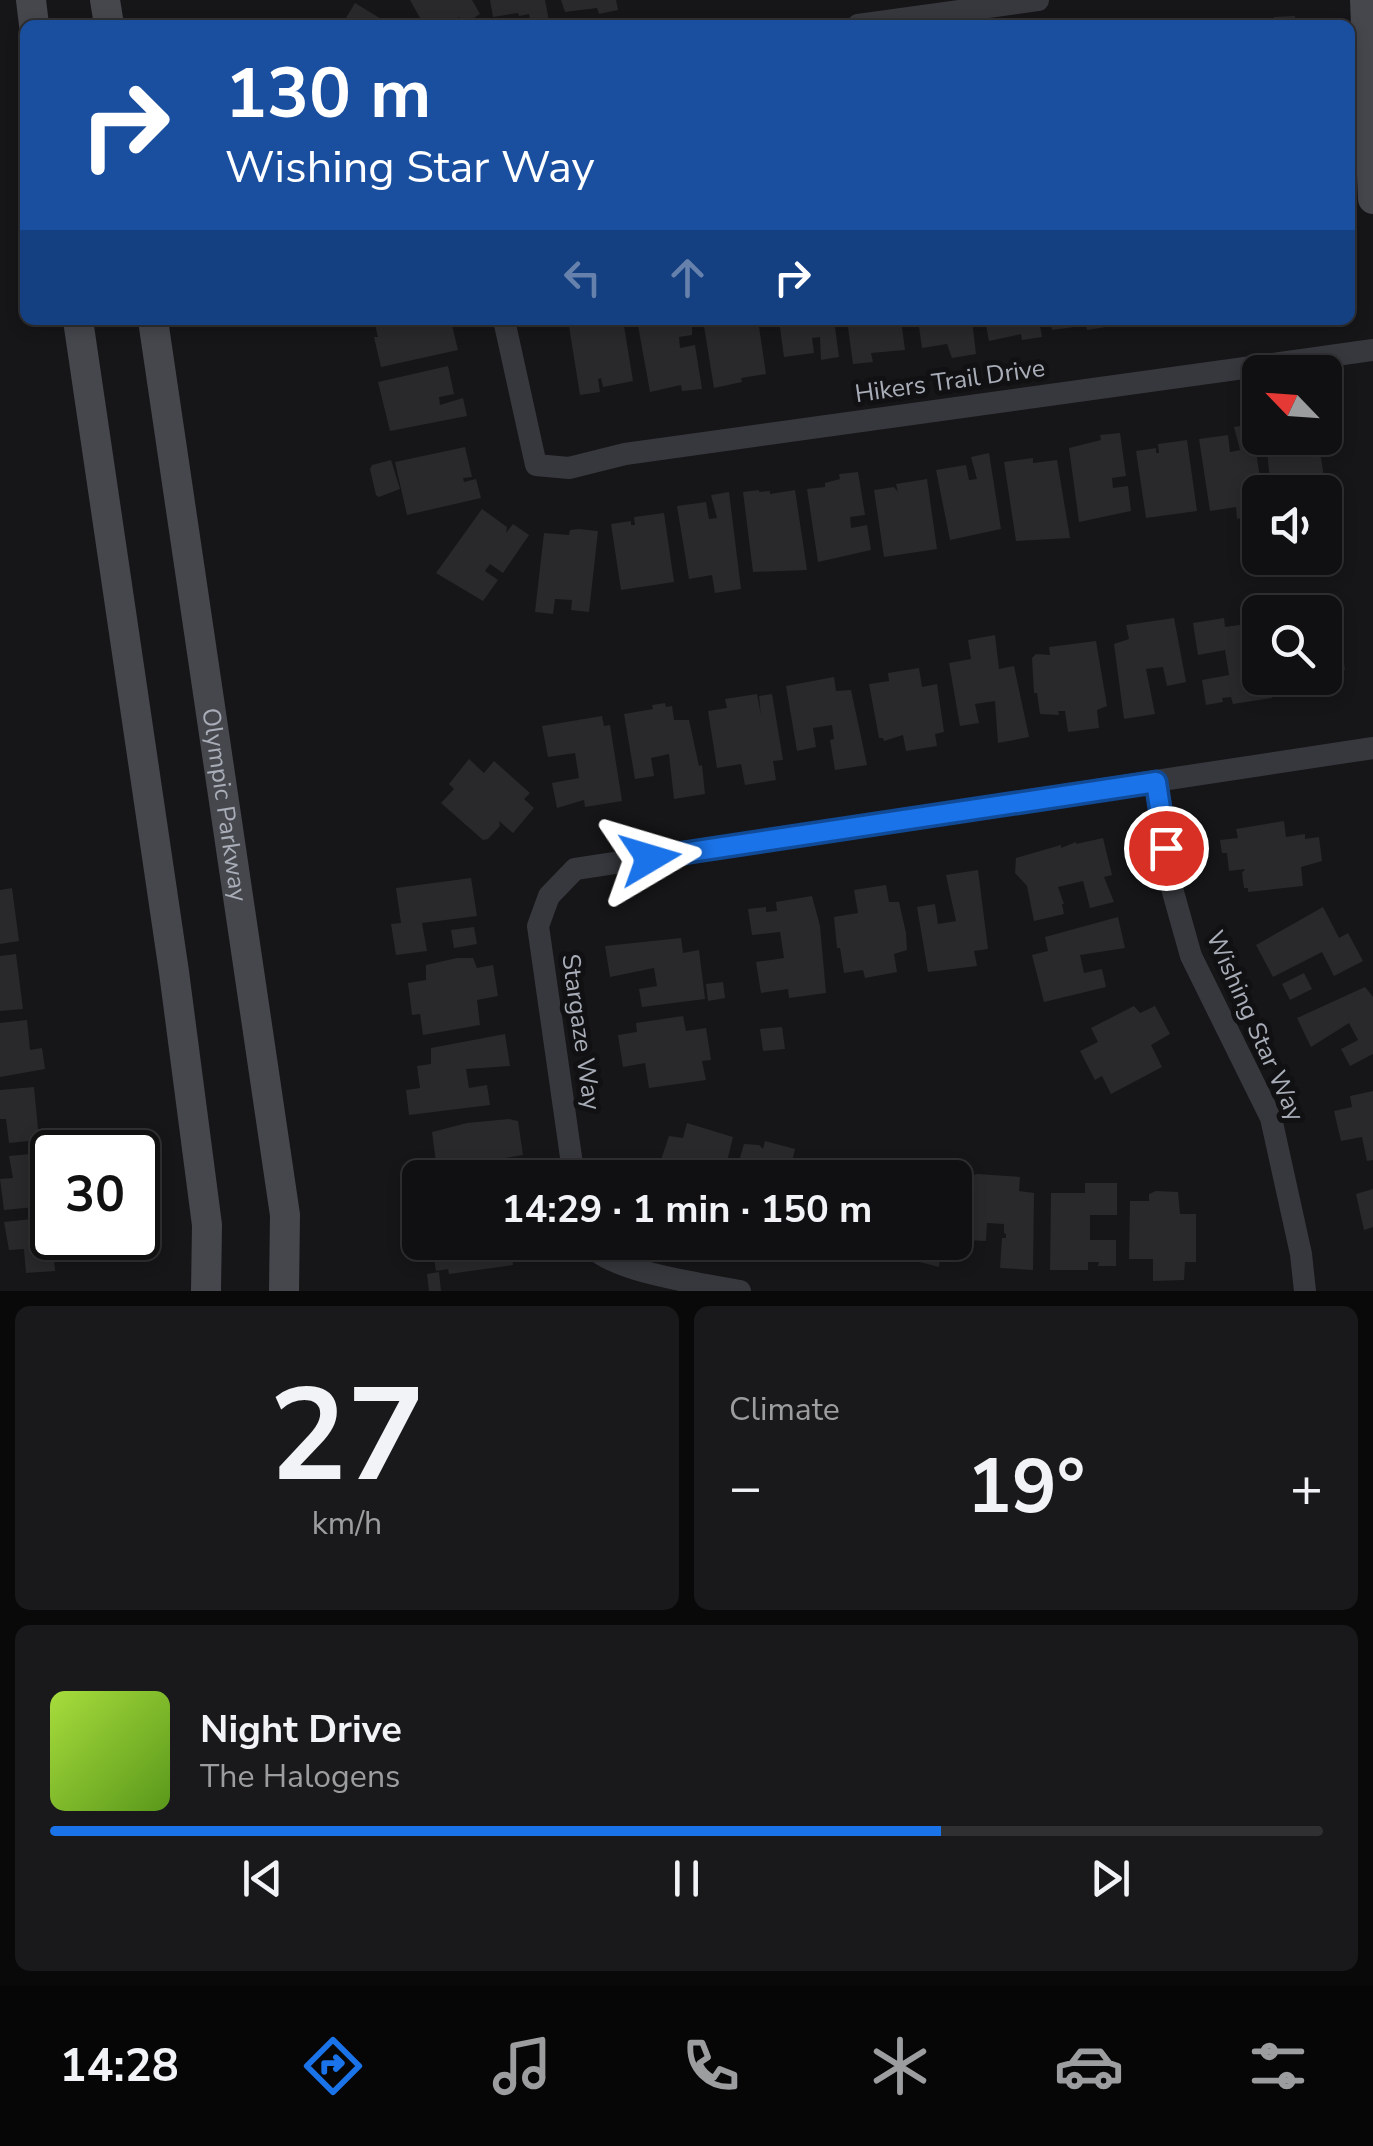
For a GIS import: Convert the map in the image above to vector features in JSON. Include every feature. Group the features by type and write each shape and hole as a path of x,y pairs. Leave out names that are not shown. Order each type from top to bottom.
{"main road":[{"path":"1365,0 1373,198"},
{"path":"79,325 174,972 207,1226 206,1291"},
{"name":"Olympic Parkway","path":"153,325 285,1215 284,1291"}],"street":[{"path":"894,20 1038,0"},
{"name":"Hikers Trail Drive","path":"505,325 536,466 569,468 640,452 1373,350"},
{"path":"1156,782 1373,748"},
{"name":"Stargaze Way","path":"571,1160 538,926 549,896 575,870 1156,782"},
{"name":"Wishing Star Way","path":"1156,782 1173,892 1191,956 1271,1118 1301,1254 1304,1291"},
{"path":"616,1260 632,1269 740,1291"}],"building":[{"path":"410,0 472,0 480,14 471,20 421,20"},
{"path":"490,0 545,0 549,20 530,20 529,14 518,13 493,17"},
{"path":"561,0 616,0 618,10 599,14 597,8 565,12"},
{"path":"355,3 383,20 348,20"},
{"path":"1295,16 1295,20 1274,20"},
{"path":"375,325 452,325 458,350 381,367 374,337 378,337"},
{"path":"569,325 624,325 633,381 603,387 601,378 600,392 580,395"},
{"path":"638,325 692,325 692,335 679,337 680,348 695,345 702,389 682,391 681,385 650,392"},
{"path":"704,325 759,325 766,374 714,388"},
{"path":"780,325 835,325 839,357 821,360 820,337 812,338 814,353 784,357"},
{"path":"848,325 902,325 905,350 871,353 873,362 853,364"},
{"path":"919,325 973,325 976,354 952,358 947,344 922,348"},
{"path":"986,325 1040,325 1042,337 1022,340 1021,334 989,341"},
{"path":"1051,325 1082,326 1052,330"},
{"path":"1086,325 1106,325 1106,327 1087,330"},
{"path":"448,366 454,394 439,397 440,405 463,398 467,416 390,431 378,382"},
{"path":"1242,426 1242,455 1257,455 1260,475 1242,475 1242,518 1237,519 1236,507 1210,511 1199,439 1228,435 1230,452 1240,450 1234,427"},
{"path":"1120,433 1126,476 1112,478 1113,488 1128,486 1131,511 1079,522 1069,448 1101,440 1100,435"},
{"path":"1187,440 1197,511 1146,518 1136,451 1156,448 1159,453 1158,444"},
{"path":"465,447 472,477 463,478 464,482 476,479 481,498 407,515 395,462"},
{"path":"989,453 1001,529 950,540 936,470 966,465 969,480 977,479 971,457"},
{"path":"1267,455 1321,455 1324,475 1269,475"},
{"path":"1033,458 1033,463 1057,460 1070,538 1016,541 1004,462"},
{"path":"391,460 400,489 379,497 370,469"},
{"path":"858,472 865,515 850,517 851,528 867,525 871,550 818,562 807,489 825,487 825,483 840,479 839,474"},
{"path":"927,479 937,549 884,557 874,490 894,487 898,492 896,484"},
{"path":"759,490 770,494 795,490 807,570 753,572 743,492"},
{"path":"729,492 741,589 715,593 712,575 689,579 677,506 706,502 709,519 717,518 711,495"},
{"path":"482,509 507,527 506,533 513,524 529,535 503,573 490,564 485,571 498,580 483,601 436,573"},
{"path":"664,513 674,582 621,590 611,524 631,521 635,525 634,517"},
{"path":"570,530 598,531 589,612 571,610 572,600 555,599 553,614 535,612 544,533 569,535"},
{"path":"1174,618 1186,682 1167,686 1163,667 1146,669 1155,714 1124,719 1114,644 1129,639 1126,625"},
{"path":"1224,618 1225,627 1242,625 1242,695 1272,698 1233,704 1231,697 1206,705 1202,680 1229,675 1225,650 1198,655 1193,623"},
{"path":"995,635 999,669 1014,666 1029,737 998,743 995,701 975,704 979,723 960,726 949,663 971,659 968,640"},
{"path":"1096,641 1107,706 1097,710 1099,728 1068,732 1065,711 1058,711 1059,715 1040,714 1032,658 1036,654 1050,655 1049,647"},
{"path":"919,668 922,687 937,684 944,732 935,734 937,746 906,751 903,735 884,741 879,738 869,684 889,681 888,673"},
{"path":"834,677 836,691 851,690 867,765 835,770 832,725 813,728 816,747 797,751 786,686"},
{"path":"757,694 761,715 759,696 772,694 783,760 773,761 776,780 745,785 741,764 717,768 708,711 727,708 725,699"},
{"path":"665,703 666,707 672,706 674,720 689,720 699,766 702,765 705,794 674,799 669,754 651,758 654,776 635,779 624,714"},
{"path":"602,716 604,726 610,725 622,801 585,807 584,800 557,808 552,783 579,778 575,753 548,757 542,726"},
{"path":"469,759 484,773 494,761 530,793 524,799 534,808 513,833 499,821 500,826 483,840 441,803 454,789 449,784"},
{"path":"1284,821 1286,837 1319,837 1322,861 1301,867 1303,886 1248,892 1242,873 1245,869 1229,871 1227,853 1222,853 1220,840 1238,838 1236,829"},
{"path":"1103,838 1112,875 1104,877 1114,902 1090,908 1083,881 1058,887 1064,914 1034,921 1027,886 1015,873 1016,858"},
{"path":"978,870 988,949 974,951 977,966 928,972 917,907 935,904 938,924 956,921 946,875"},
{"path":"471,878 477,916 422,923 427,951 396,955 391,924 401,923 396,888"},
{"path":"886,885 889,902 899,902 906,933 907,950 894,954 897,972 865,978 863,970 844,973 834,917 858,913 854,890"},
{"path":"12,888 19,941 0,944 0,890"},
{"path":"812,896 820,926 826,993 789,998 788,989 761,993 756,962 784,958 780,932 752,935 748,909 766,907 766,912 777,911 776,902"},
{"path":"1323,907 1339,938 1348,933 1363,961 1334,976 1322,952 1273,977 1256,945"},
{"path":"1118,917 1125,948 1080,955 1084,973 1102,969 1106,987 1044,1002 1032,955 1048,951 1045,937"},
{"path":"474,927 477,944 454,948 451,930"},
{"path":"681,938 683,953 699,950 705,999 642,1007 639,989 657,986 654,968 610,977 605,946"},
{"path":"16,954 23,1009 0,1011 0,956"},
{"path":"473,958 477,968 493,965 498,996 477,1000 480,1025 423,1035 420,1014 412,1015 408,983 426,980 426,965"},
{"path":"1304,973 1312,989 1290,1000 1282,984"},
{"path":"723,982 725,998 708,1001 706,984"},
{"path":"1365,987 1373,997 1373,1054 1350,1066 1341,1049 1358,1040 1349,1023 1311,1047 1297,1018"},
{"path":"1134,1006 1140,1013 1155,1006 1170,1034 1151,1045 1162,1067 1111,1094 1102,1076 1095,1080 1080,1051 1098,1042 1091,1028"},
{"path":"683,1016 686,1031 706,1028 711,1060 702,1061 706,1080 649,1088 645,1063 623,1067 618,1035 637,1032 636,1023"},
{"path":"27,1020 30,1050 42,1048 45,1069 0,1077 0,1023"},
{"path":"782,1027 785,1049 763,1051 760,1029"},
{"path":"505,1034 510,1066 466,1069 469,1088 487,1085 490,1105 409,1115 406,1090 420,1088 417,1066 431,1064 431,1048"},
{"path":"34,1087 38,1130 30,1130 30,1141 9,1143 6,1119 0,1119 0,1090"},
{"path":"1373,1091 1373,1160 1367,1161 1362,1137 1341,1141 1334,1111 1352,1107 1350,1096"},
{"path":"518,1121 523,1155 492,1160 436,1160 432,1132 467,1123"},
{"path":"687,1123 733,1137 727,1160 661,1160 669,1136 683,1138"},
{"path":"765,1141 795,1149 792,1160 739,1160 744,1144 763,1149"},
{"path":"30,1154 30,1207 4,1210 0,1179 13,1178 9,1156"},
{"path":"972,1176 1020,1177 1019,1191 1034,1193 1033,1270 1000,1268 1002,1238 1006,1238 1004,1224 987,1223 986,1241 972,1240"},
{"path":"1085,1183 1117,1183 1117,1215 1090,1215 1090,1240 1116,1240 1116,1266 1088,1262 1088,1270 1050,1270 1051,1193 1085,1193"},
{"path":"1373,1189 1373,1227 1364,1230 1356,1194"},
{"path":"1178,1192 1180,1214 1196,1214 1196,1262 1185,1262 1184,1280 1153,1281 1153,1259 1129,1259 1130,1201 1149,1201 1149,1194"},
{"path":"30,1219 30,1260 54,1260 55,1271 26,1273 24,1249 9,1250 4,1222"},
{"path":"434,1260 512,1260 513,1265 449,1274 448,1269 436,1271"},
{"path":"912,1260 940,1260 939,1267"},
{"path":"439,1272 441,1291 429,1291 427,1274"}],"route":[{"path":"650,858 1156,782 1166,848"}]}
